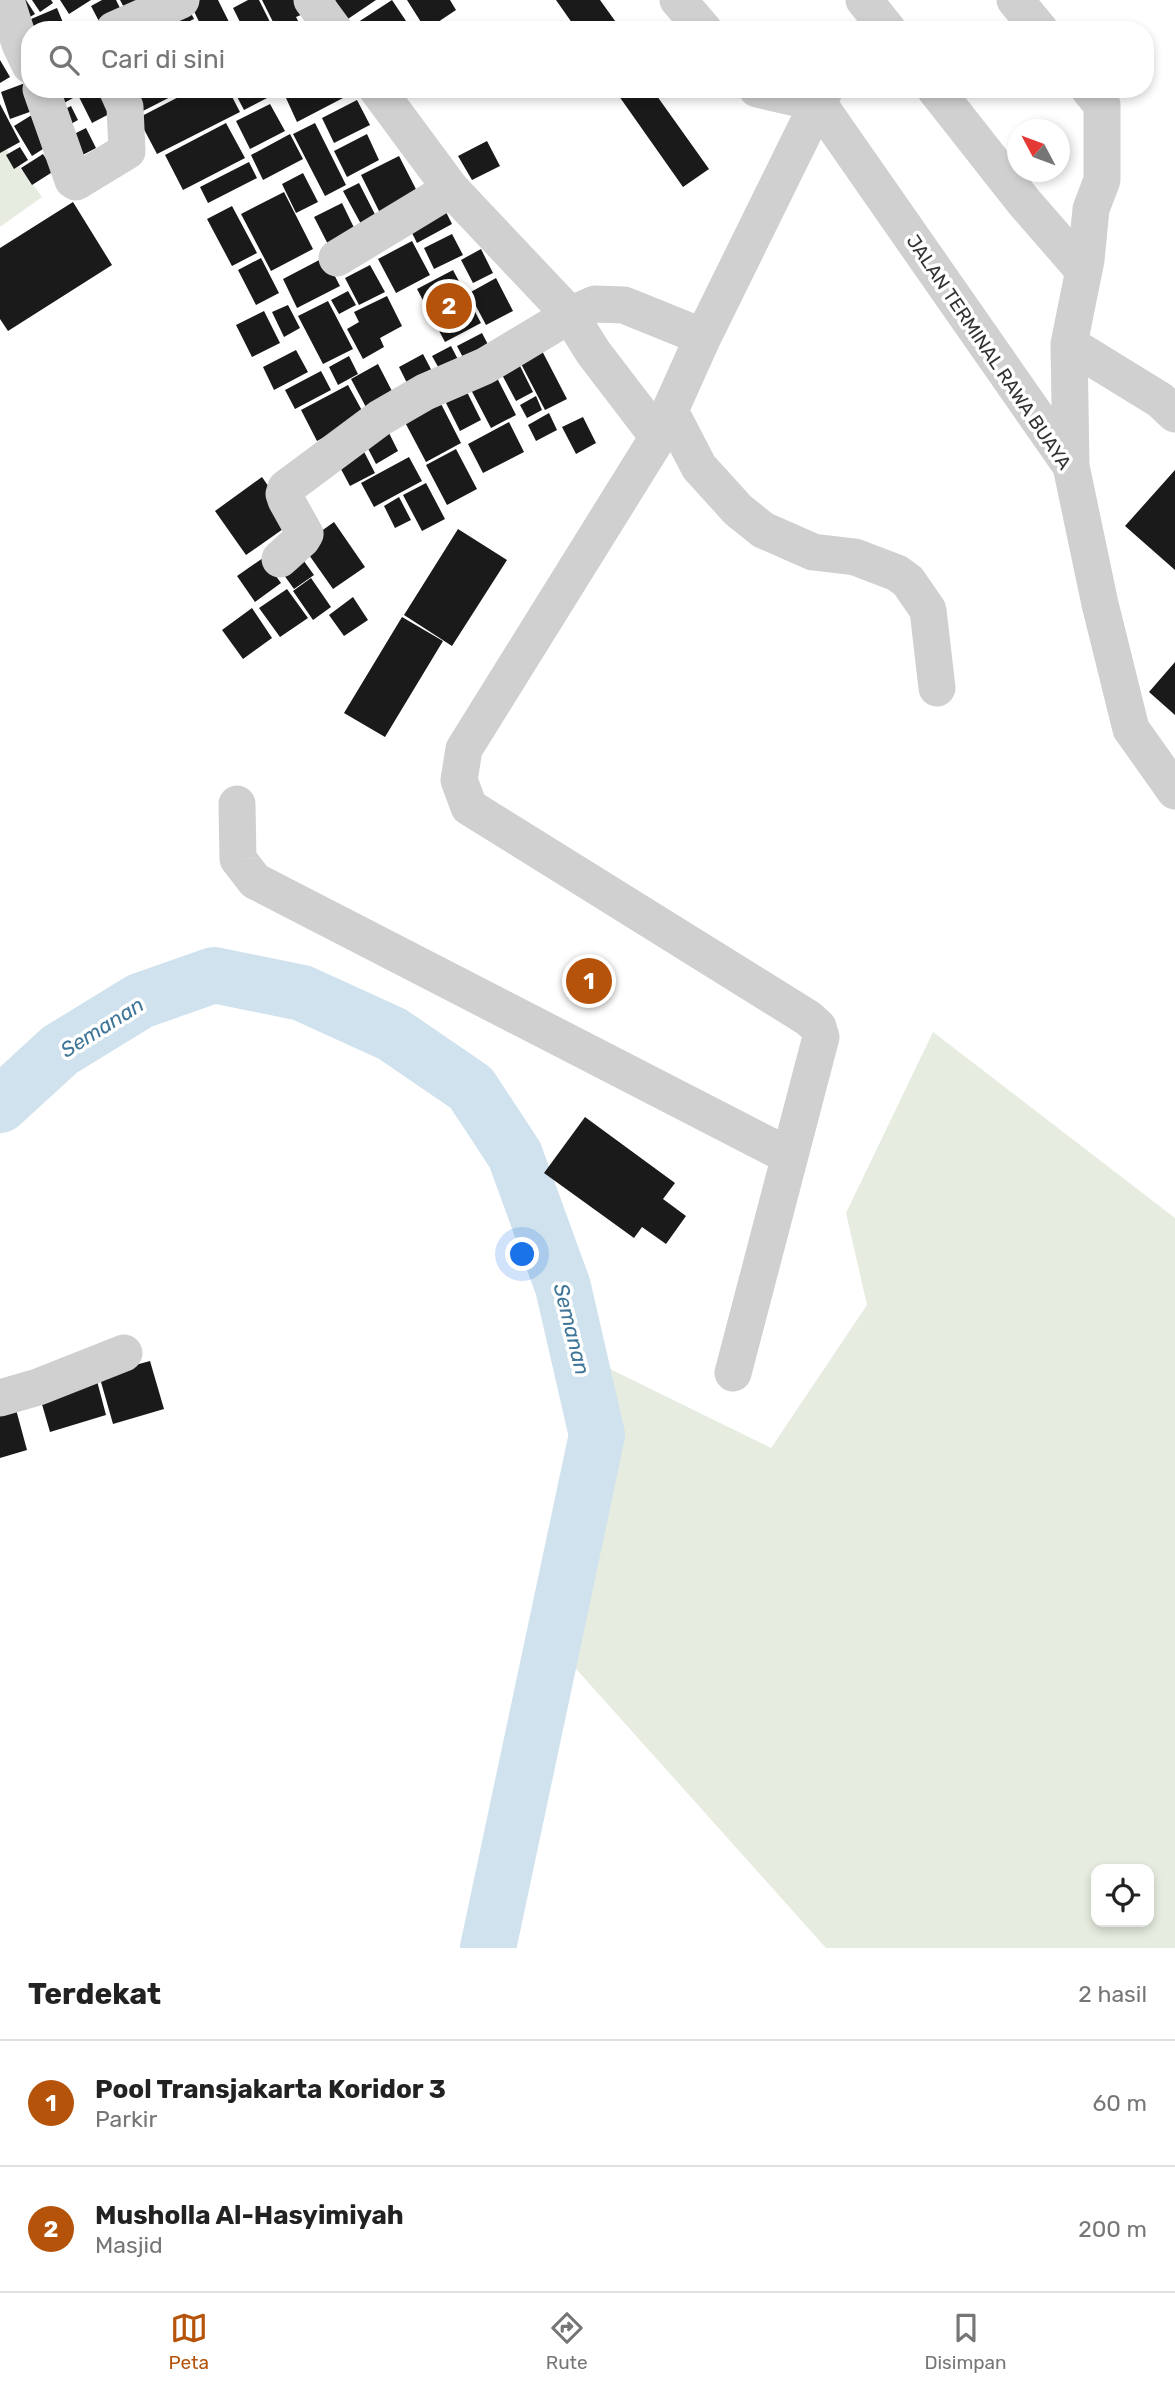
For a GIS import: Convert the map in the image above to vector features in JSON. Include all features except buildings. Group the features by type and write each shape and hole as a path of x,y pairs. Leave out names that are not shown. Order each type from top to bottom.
{"street":[{"path":"6,0 21,46"},
{"path":"134,21 181,0"},
{"path":"312,0 327,21"},
{"path":"678,0 696,21"},
{"path":"855,21 863,0 880,21"},
{"path":"1015,0 1032,21"},
{"path":"44,98 76,182 127,151 125,107 121,98"},
{"path":"384,98 451,189 570,315 593,352 664,424 738,510 763,530 813,552 855,557 897,573 908,581 928,610 937,688"},
{"path":"733,1373 821,1037 818,1027 808,1018 469,807 459,780 464,749 664,424 703,337 820,98"},
{"name":"JALAN TERMINAL RAWA BUAYA","path":"822,98 1071,466 1130,729 1175,791"},
{"path":"942,98 1024,202 1084,271"},
{"path":"1071,466 1069,344 1084,271 1091,209 1102,180 1102,105 1096,98"},
{"path":"337,258 451,189"},
{"path":"280,559 302,540 305,534 286,499 286,488 425,391 485,366 570,315 595,304 624,305 703,337"},
{"path":"1069,344 1160,400 1175,414"},
{"path":"237,804 238,859 255,881 789,1156"},
{"path":"0,1398 38,1387 124,1353"}],"shaded area":[{"path":"0,141 42,197 0,227"},
{"path":"933,1032 1175,1218 1175,1948 826,1948 552,1642 606,1367 771,1448 867,1305 846,1213"}],"waterway":[{"name":"Semanan","path":"0,1105 60,1050 140,1001 214,975 302,993 392,1034 471,1088 515,1155 563,1287 597,1435 488,1948"}],"place":[{"name":"Musholla Al-Hasyimiyah","path":"449,306"},
{"name":"Pool Transjakarta Koridor 3","path":"589,981"}]}
